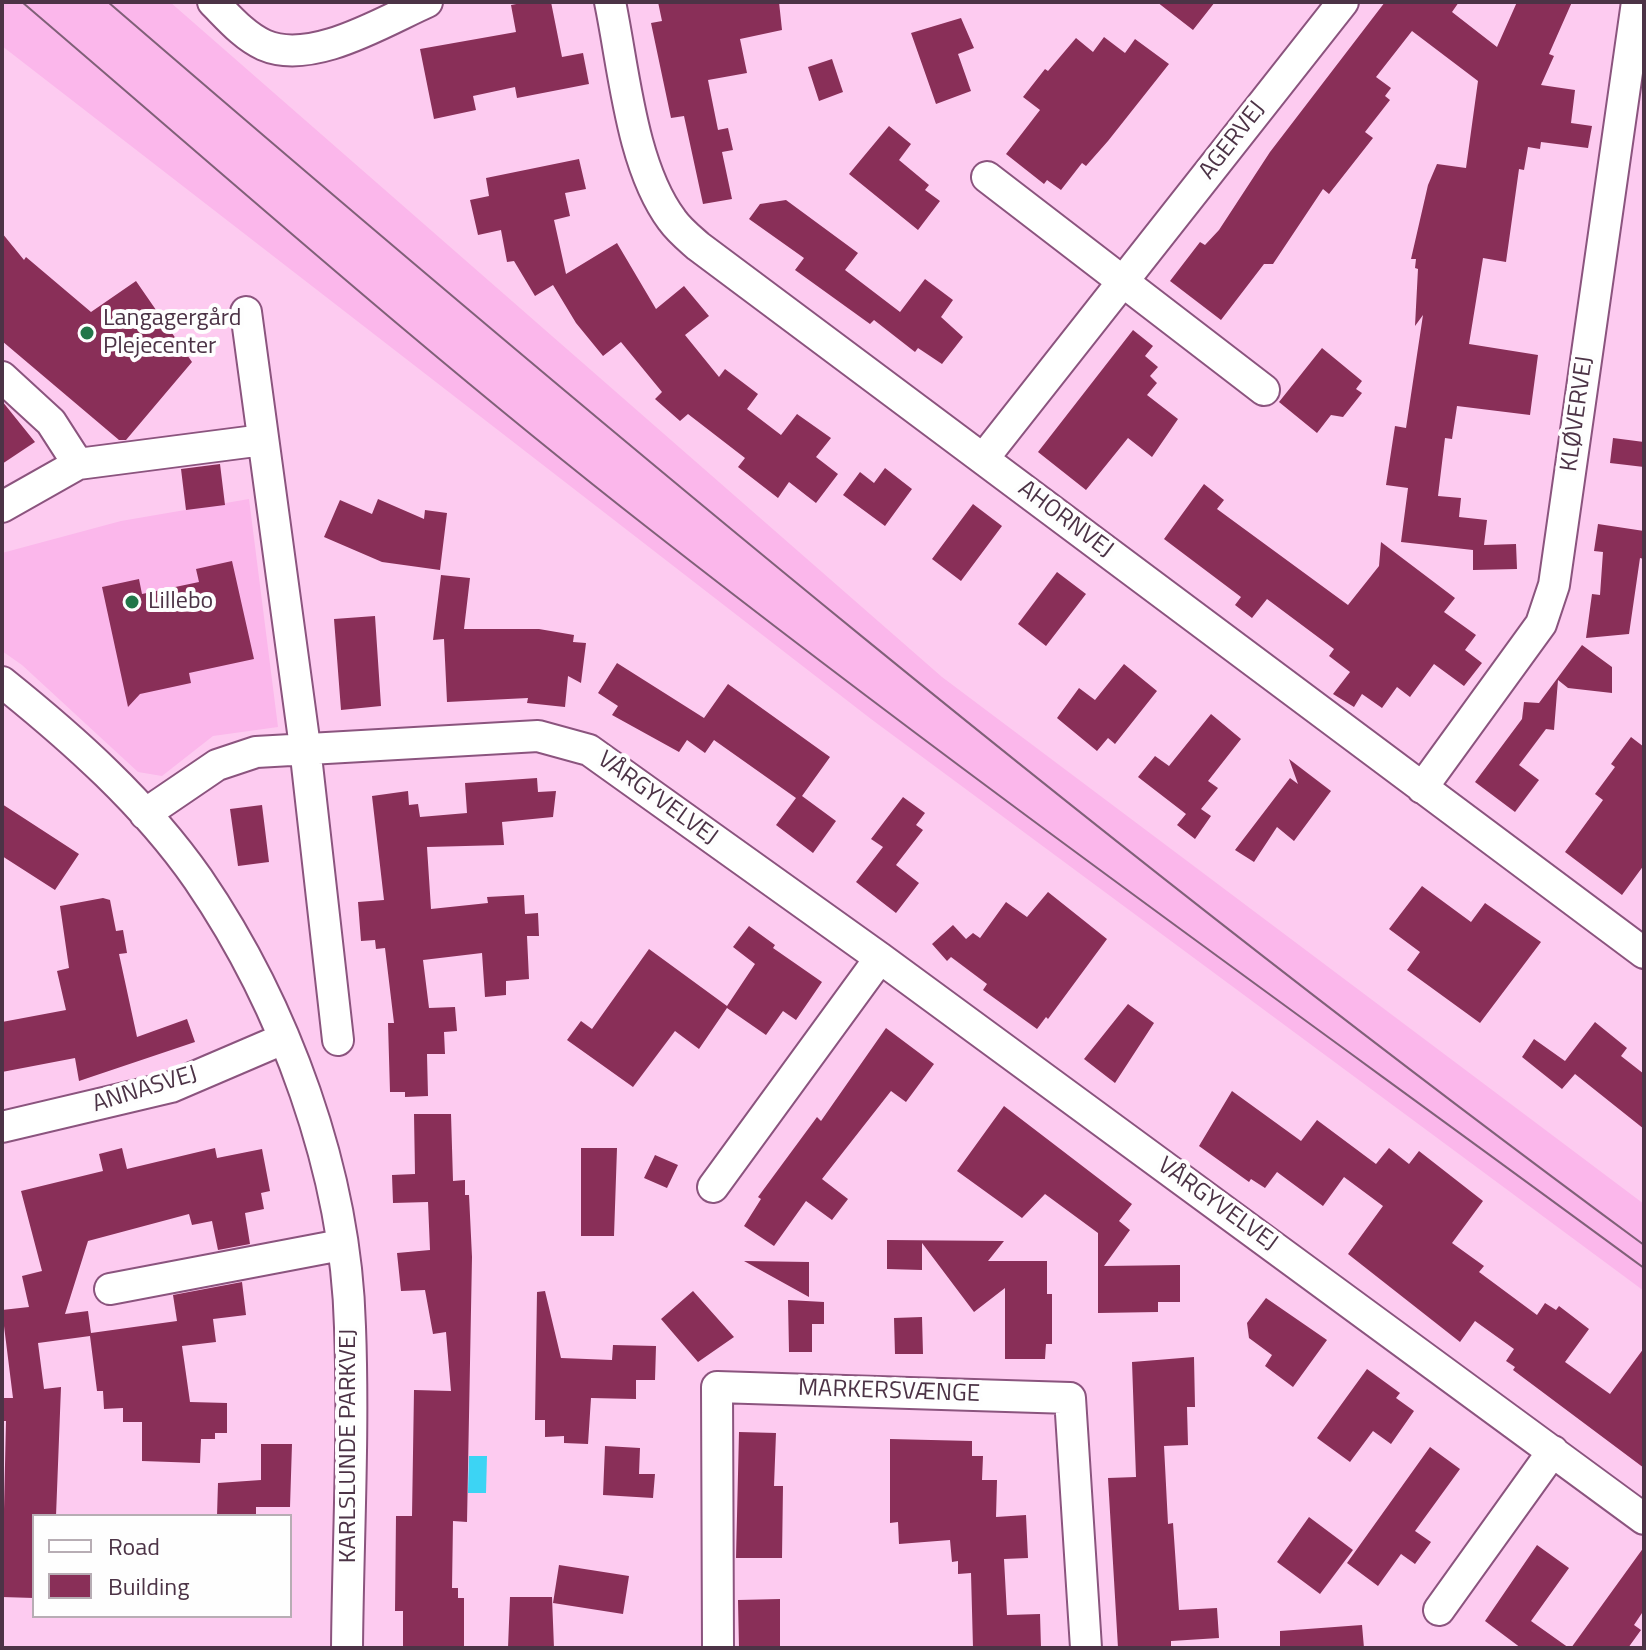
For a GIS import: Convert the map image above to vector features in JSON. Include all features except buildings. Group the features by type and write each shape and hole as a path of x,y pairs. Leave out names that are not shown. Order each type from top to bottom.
{"street":[{"path":"213,2 238,28 266,46 300,50 330,46 427,2"},
{"name":"AHORNVEJ","path":"610,2 643,160 656,194 673,222 698,246 1644,953"},
{"name":"AGERVEJ","path":"983,459 1343,2"},
{"name":"KLØVERVEJ","path":"1422,788 1541,624 1554,585 1637,2"},
{"path":"987,177 1124,279 1264,390"},
{"path":"246,312 305,747 338,1040"},
{"path":"2,377 51,422 78,464"},
{"path":"2,507 78,464 263,440"},
{"name":"KARLSLUNDE PARKVEJ","path":"2,682 60,728 145,814 197,878 247,961 283,1039 314,1124 333,1193 350,1325 347,1648"},
{"name":"VÅRGYVELVEJ","path":"145,814 217,765 256,752 538,736 589,750 880,958 1644,1519"},
{"path":"713,1187 880,958"},
{"name":"ANNASVEJ","path":"2,1127 171,1087 283,1039"},
{"path":"110,1289 341,1245"},
{"name":"MARKERSVÆNGE","path":"718,1648 717,1387 1070,1398 1086,1648"},
{"path":"1439,1610 1553,1451"}],"shaded area":[{"path":"2,2 170,2 942,677 1644,1204 1644,1291 871,719 2,46"},
{"name":"Lillebo","path":"249,499 278,727 213,736 162,776 138,772 22,665 2,651 2,553 121,521"}],"water":[{"path":"469,1456 487,1456 486,1493 468,1493"}],"tram line":[{"path":"22,2 410,334 648,528 1018,810 1644,1268"},
{"path":"108,2 484,323 864,638 1250,946 1644,1245"}],"place":[{"name":"Langagergård Plejecenter","path":"87,333"},
{"name":"Lillebo","path":"132,602"}]}
